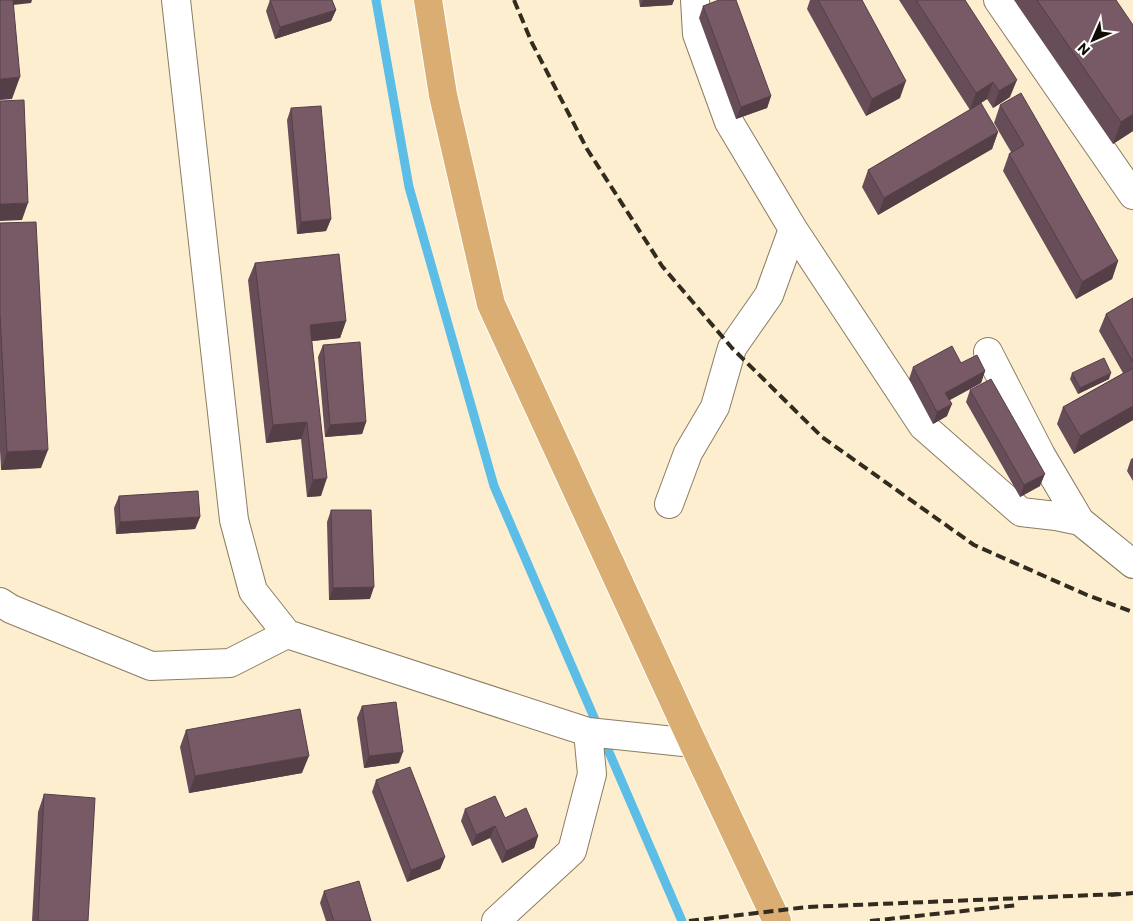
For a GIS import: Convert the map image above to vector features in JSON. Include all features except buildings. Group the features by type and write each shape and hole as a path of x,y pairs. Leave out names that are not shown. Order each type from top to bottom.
{"main road":[{"path":"428,0 443,96 491,304 693,744 777,921"}],"street":[{"path":"176,0 234,520 252,591 287,634 588,732 693,744"},
{"path":"695,0 697,34 729,122 793,229 923,426 1021,512 1056,516 1080,522"},
{"path":"998,0 1133,195"},
{"path":"669,504 688,453 715,407 732,348 769,295 793,229"},
{"path":"988,352 1042,455 1080,522 1133,564"},
{"path":"0,602 20,613 151,666 230,664 287,634"},
{"path":"496,921 572,851 592,774 588,732"}],"waterway":[{"path":"376,0 409,187 494,486 682,921"}],"railway":[{"path":"514,0 532,43 587,149 662,266 732,348 822,437 974,545 1087,595 1133,612"},
{"path":"1111,895 1133,893"},
{"path":"689,921 807,907 1118,894"},
{"path":"870,921 1019,905"}]}
